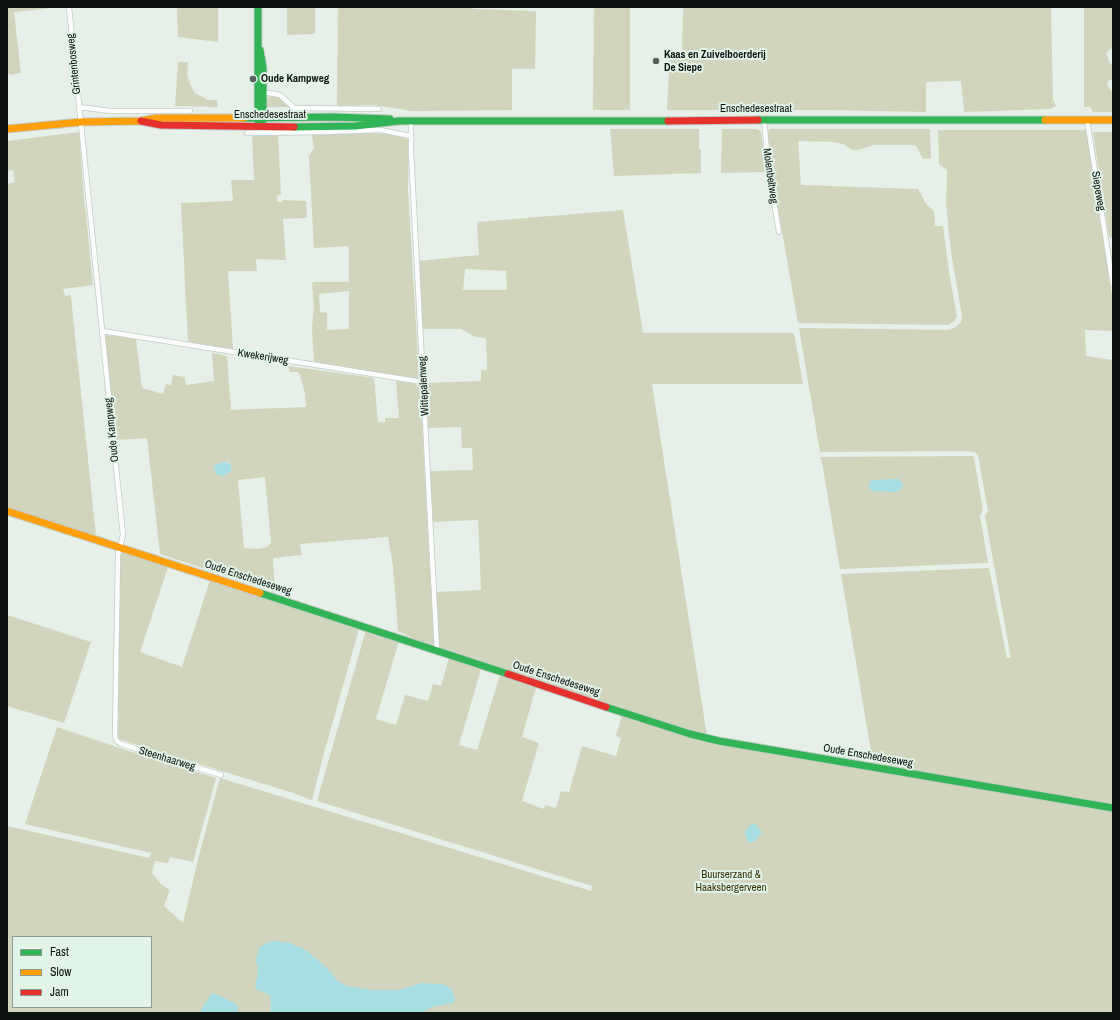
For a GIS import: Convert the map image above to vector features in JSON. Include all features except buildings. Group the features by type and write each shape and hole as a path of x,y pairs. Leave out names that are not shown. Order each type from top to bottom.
{"street":[{"name":"Grintenbosweg","path":"68,7 80,122"},
{"path":"258,7 261,126"},
{"name":"Enschedesestraat","path":"260,92 280,95 294,108 379,109"},
{"path":"79,107 110,111 190,111"},
{"name":"Enschedesestraat","path":"7,129 80,122 141,121 157,118 376,117 400,121"},
{"name":"Molenbeltweg","path":"764,120 769,172 779,232"},
{"name":"Siepeweg","path":"1087,120 1113,286"},
{"name":"Enschedesestraat","path":"141,121 161,126 355,126 400,121 1113,120"},
{"name":"Wittepalenweg","path":"411,121 410,136 437,651"},
{"name":"Oude Kampweg","path":"80,122 123,535 118,555 116,739"},
{"name":"Enschedesestraat","path":"248,133 381,130 410,136"},
{"name":"Kwekerijweg","path":"102,331 423,382"},
{"name":"Oude Enschedeseweg","path":"7,511 690,734 719,741 1113,808"},
{"name":"Steenhaarweg","path":"116,739 120,744 221,775"}],"green space":[{"path":"7,7 63,7 14,12 21,73 9,75 7,67"},
{"path":"177,7 218,7 218,42 178,37"},
{"path":"287,7 315,7 315,34 287,35"},
{"path":"338,7 472,7 473,9 536,11 535,69 512,69 512,110 412,111 373,105 337,106"},
{"path":"594,7 630,7 630,110 593,110"},
{"path":"683,7 1051,7 1053,100 1056,106 1050,109 964,112 961,81 926,82 926,112 829,110 667,110 670,52 682,52"},
{"path":"1084,7 1113,7 1113,51 1112,48 1106,53 1110,63 1113,65 1113,80 1109,80 1107,84 1113,94 1113,112 1093,112 1090,107 1084,107"},
{"path":"178,62 188,62 187,75 195,93 208,100 217,100 218,107 175,106"},
{"path":"276,96 281,98 290,107 267,107 266,102 269,97"},
{"path":"610,129 699,129 701,173 614,176"},
{"path":"722,129 756,129 761,131 766,172 721,173"},
{"path":"769,129 930,129 931,158 923,159 914,145 874,145 858,150 852,150 843,144 835,142 798,141 801,185 918,189 926,204 934,211 935,226 943,226 950,279 957,316 955,321 948,325 798,323 773,180 768,133"},
{"path":"938,130 1087,130 1113,302 1113,331 1085,330 1086,356 1113,360 1113,805 873,763 841,574 989,568 1007,658 1011,658 985,516 988,511 978,455 974,452 965,451 820,452 799,328 948,330 954,328 961,322 962,316 952,258 946,203 947,170 939,164"},
{"path":"79,132 93,285 63,289 65,296 70,295 71,297 96,536 7,507 7,184 15,182 13,170 7,171 7,141"},
{"path":"1093,132 1113,132 1113,238 1109,237"},
{"path":"371,133 394,135 409,140 408,189 418,378 413,379 314,362 312,328 314,307 312,282 349,282 349,250 348,246 314,248 309,156 314,148 312,135","holes":["349,291 349,329 327,330 327,313 320,312 319,294"]},
{"path":"252,136 278,136 281,194 277,196 277,202 282,202 283,200 306,201 307,218 283,219 286,260 256,259 257,271 228,271 233,349 188,342 181,203 233,201 231,180 254,180"},
{"path":"623,210 643,333 794,333 803,384 652,384 707,736 441,650 438,644 436,592 481,590 478,520 433,522 430,471 473,470 472,448 462,448 461,427 428,428 425,383 481,381 481,370 487,370 486,338 475,337 461,329 422,329 418,261 479,255 477,222","holes":["465,269 506,271 507,290 463,290"]},
{"path":"105,335 136,339 142,388 163,394 166,384 171,385 173,375 185,377 186,385 214,381 212,353 227,356 231,410 306,407 305,393 300,375 298,372 290,372 288,366 374,378 378,422 385,422 385,418 399,418 396,381 416,384 420,388 434,646 414,639 398,631 393,566 388,537 300,544 302,555 273,558 275,592 160,554 147,438 116,440 104,339","holes":["224,462 229,462 232,469 215,472 214,466","265,477 271,543 267,547 258,549 244,548 238,480"]},
{"path":"972,456 974,458 983,510 980,516 988,563 840,569 821,457"},
{"path":"121,551 168,567 140,652 182,667 210,580 359,629 312,800 118,739"},
{"path":"7,615 91,642 64,723 7,706"},
{"name":"Buurserzand & Haaksbergerveen","path":"366,630 399,641 376,719 396,725 405,695 428,701 433,684 441,686 449,658 481,669 459,745 477,750 500,675 536,687 522,737 539,743 522,801 544,809 545,805 556,808 561,791 569,792 582,746 616,756 621,738 616,736 622,715 839,765 1113,812 1113,1013 7,1013 7,826 149,858 151,853 25,824 57,727 216,778 193,862 170,857 168,863 155,861 152,873 161,884 170,890 164,906 183,923 199,855 220,778 591,891 592,886 317,801"}],"water":[{"path":"227,462 231,465 231,471 224,476 218,475 215,472 214,466 219,463"},
{"path":"898,479 902,482 903,486 897,492 873,491 869,488 869,482 872,480"},
{"path":"754,823 762,832 755,841 749,843 745,832 749,826"},
{"path":"275,941 290,943 306,950 327,968 337,980 346,986 373,990 399,990 422,983 441,984 452,990 455,999 453,1003 431,1007 422,1013 267,1013 271,1010 270,995 256,989 255,984 258,968 256,961 259,948 266,943"},
{"path":"214,993 236,1004 238,1007 236,1013 200,1013 210,995"}],"traffic: fast":[{"path":"258,7 258,121"},
{"path":"260,50 263,68 263,121"},
{"path":"244,118 333,117 390,119"},
{"path":"758,120 1045,120"},
{"path":"294,127 355,126 399,121 668,121"},
{"path":"260,593 508,674"},
{"path":"606,707 690,734 719,741 1113,808"}],"traffic: slow":[{"path":"7,129 81,122 141,121 157,118 244,118"},
{"path":"1045,120 1113,120"},
{"path":"7,511 260,593"}],"traffic: jam":[{"path":"668,121 758,120"},
{"path":"141,121 161,125 294,127"},
{"path":"508,674 606,707"}],"place":[{"name":"Kaas en Zuivelboerderij De Siepe","path":"656,61"},
{"name":"Oude Kampweg","path":"253,79"}]}
